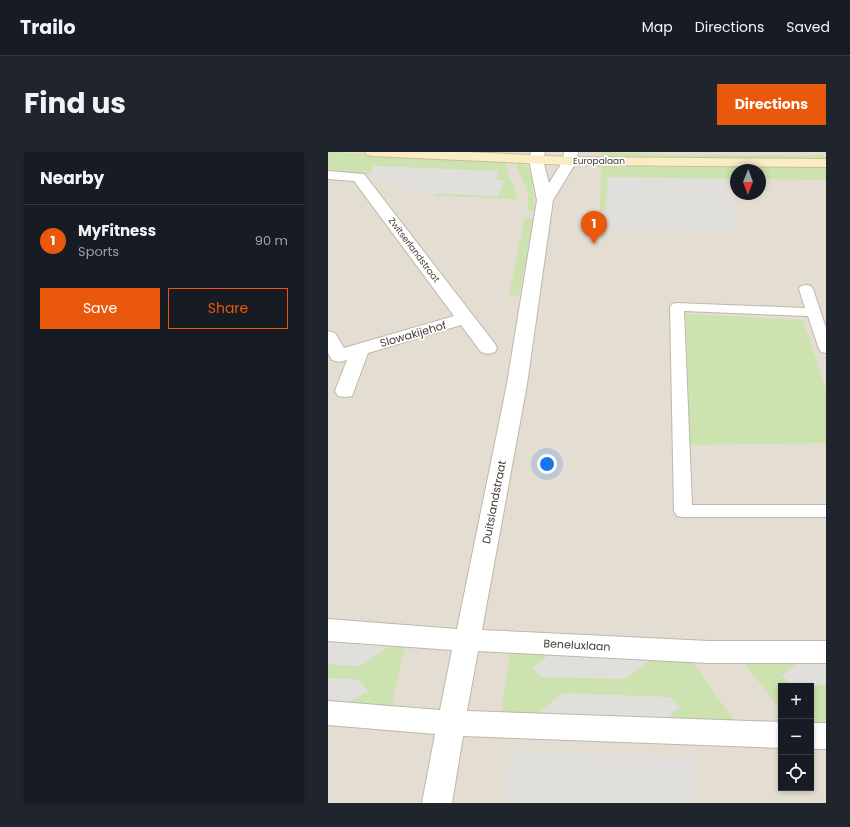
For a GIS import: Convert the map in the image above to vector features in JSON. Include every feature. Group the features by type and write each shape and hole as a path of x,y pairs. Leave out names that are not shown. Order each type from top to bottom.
{"street":[{"name":"Europalaan","path":"372,152 826,162"},
{"path":"680,152 826,153"},
{"name":"Duitslandstraat","path":"437,803 451,723 517,384 545,200 537,156"},
{"name":"Duitslandstraat","path":"545,200 570,157"},
{"name":"Zwitserlandstraat","path":"328,175 359,177 488,348"},
{"name":"Slowakijehof","path":"328,337 339,356 466,318"},
{"path":"346,391 360,350"},
{"name":"Beneluxlaan","path":"328,630 467,640 709,652 826,652"},
{"path":"328,713 451,723 778,735"},
{"path":"814,736 826,736"}],"lane":[{"path":"806,290 826,349"},
{"path":"813,312 677,307 683,511 826,511"}],"shaded area":[{"path":"328,152 826,152 826,803 328,803"},
{"path":"374,166 498,171 496,179 504,180 498,196 404,192 408,183 368,181"},
{"path":"608,177 730,179 730,200 734,200 739,232 605,229"},
{"path":"328,641 390,646 360,666 328,664"},
{"path":"550,654 652,658 625,679 541,677 533,667"},
{"path":"798,662 826,663 826,685 814,685 814,683 790,683 782,676"},
{"path":"328,678 359,680 368,691 346,704 328,703"},
{"path":"563,693 670,697 680,707 664,720 536,715"},
{"path":"511,751 693,756 696,803 505,803"}],"green space":[{"path":"328,152 506,161 507,172 515,189 516,199 436,196 437,194 500,188 504,180 496,180 498,172 374,166 370,174 328,172"},
{"path":"601,152 679,155 825,155 826,160 601,159"},
{"path":"517,162 526,166 531,171 535,211 528,211 527,209 528,192 519,173"},
{"path":"601,165 730,165 730,179 608,177 606,211 600,211"},
{"path":"766,165 826,165 826,180 766,179"},
{"path":"527,218 534,218 519,296 509,295 524,220"},
{"path":"686,314 803,320 826,390 826,443 690,445"},
{"path":"390,646 405,646 391,707 346,704 367,691 359,680 328,678 328,664 360,666"},
{"path":"510,652 550,654 533,667 541,677 625,679 652,658 690,659 736,723 501,713"},
{"path":"743,661 798,662 782,676 790,683 778,683 778,707"},
{"path":"814,685 826,685 826,720 820,726 814,725"}],"place":[{"name":"MyFitness","path":"594,244"}]}
